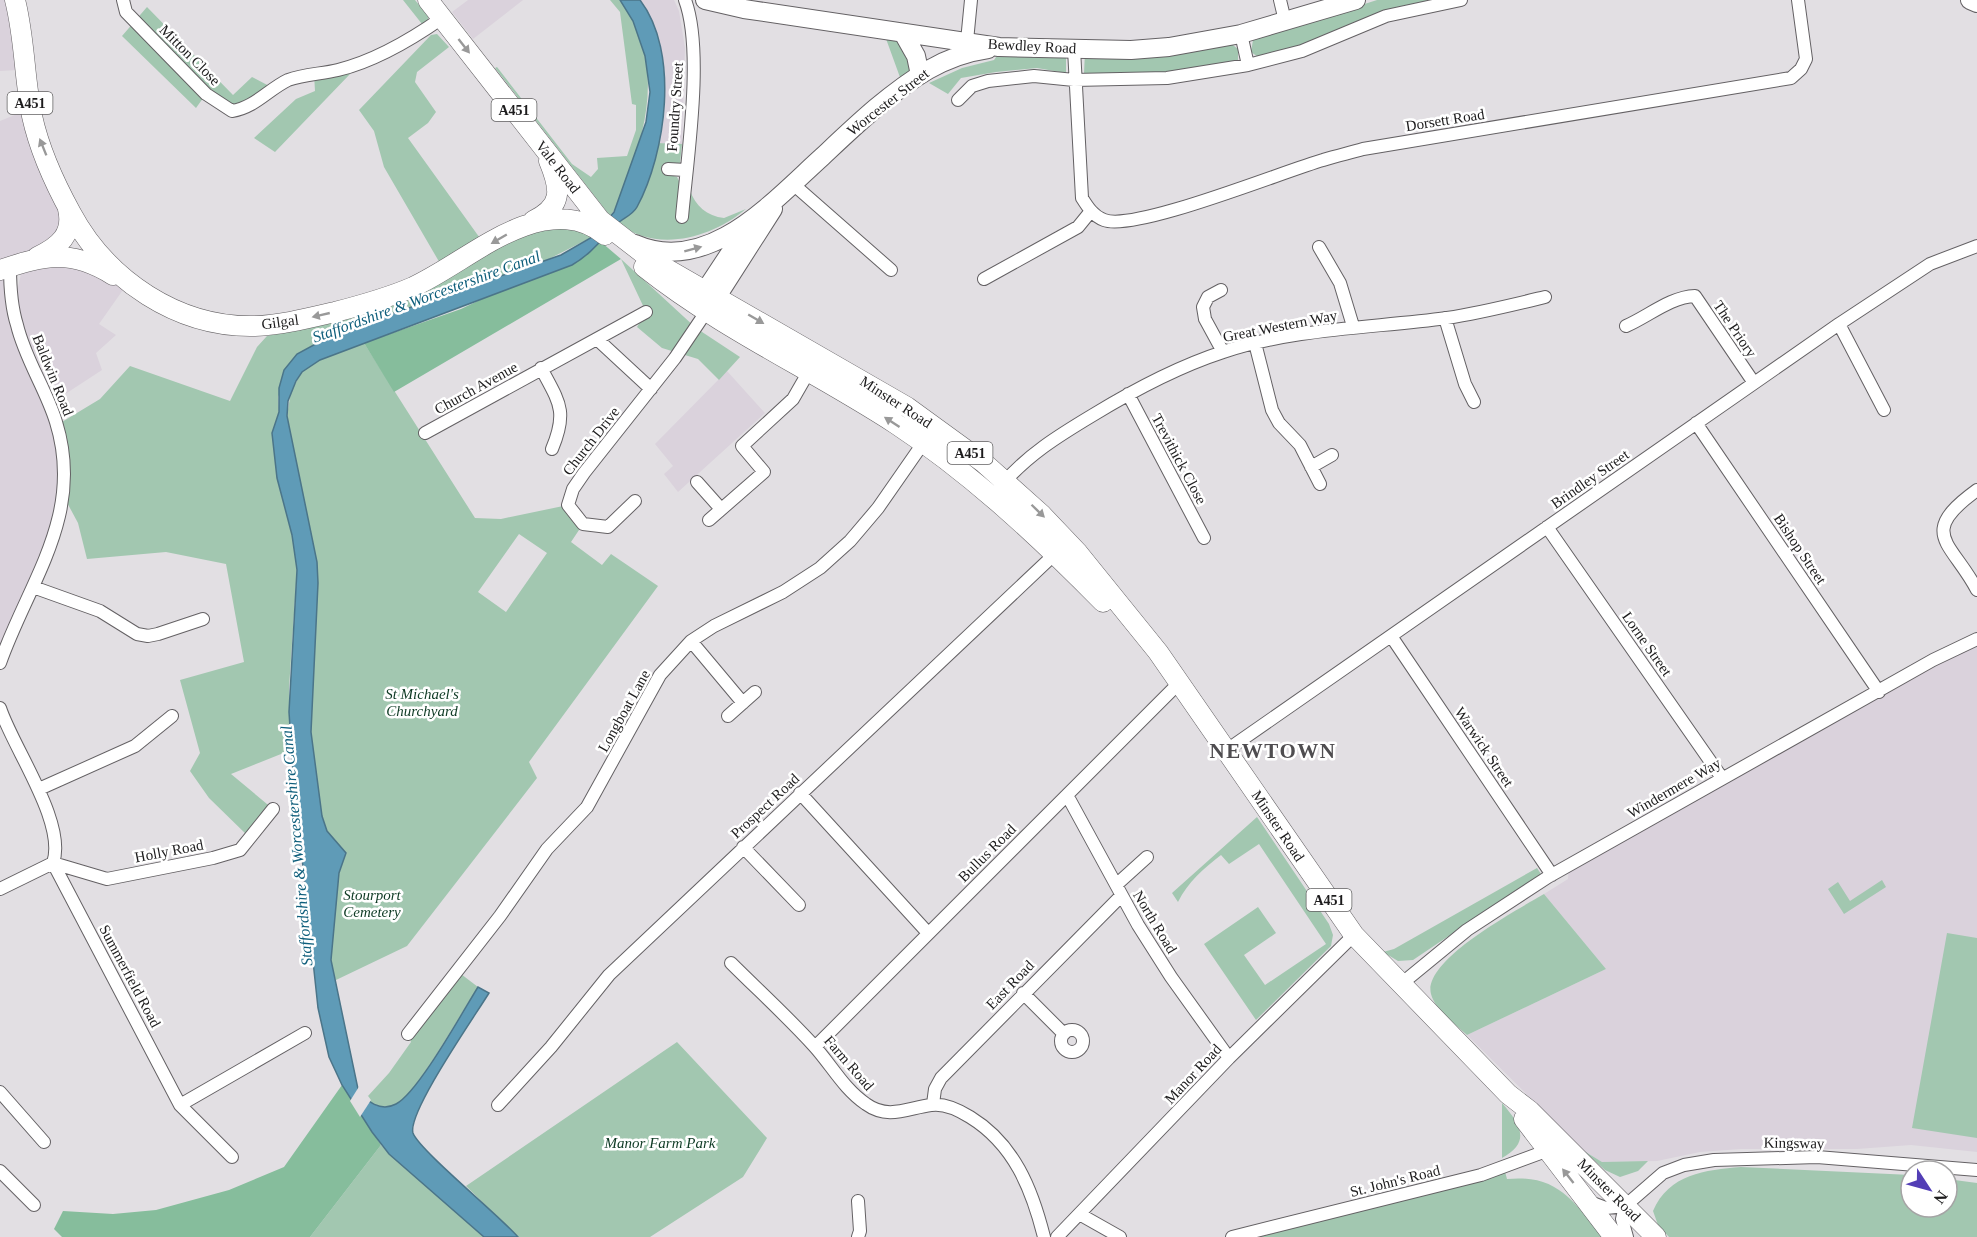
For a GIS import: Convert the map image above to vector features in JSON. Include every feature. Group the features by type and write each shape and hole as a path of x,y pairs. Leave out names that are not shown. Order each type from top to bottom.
{"main road":[{"name":"A451","path":"15,0 25,48 32,117 65,201"},
{"name":"Vale Road","path":"428,0 607,230"},
{"name":"Bewdley Road","path":"705,0 744,9 999,47 1074,49 1169,47 1241,34 1356,0"},
{"path":"1970,0 1977,3"},
{"path":"903,33 916,56 920,75"},
{"name":"Worcester Street","path":"607,230 653,251 675,253 705,246 756,216 880,104 920,75 960,55 999,47"},
{"path":"522,227 545,215 556,202 555,178 545,151"},
{"name":"Worcester Street","path":"704,306 793,184"},
{"path":"11,266 46,252 64,239 70,222 65,201"},
{"name":"Gilgal","path":"65,201 76,222 92,244 114,270 139,290 183,313 220,323 254,326 291,322 393,295 445,271 522,227 566,219 607,230"},
{"name":"Worcester Street","path":"704,306 756,216"},
{"name":"Minster Road","path":"607,230 704,306 935,426 1005,481 1061,547 1138,626 1180,682 1354,935 1508,1094 1530,1111 1614,1237"},
{"path":"11,266 47,257 78,258 139,290"},
{"name":"Minster Road","path":"814,364 924,443 992,497 1061,547"},
{"name":"Minster Road","path":"1555,1148 1625,1206 1656,1237"}],"street":[{"name":"Mitton Close","path":"123,0 126,12 206,94 232,111 244,110 273,88 292,79 339,70 365,61 442,18"},
{"name":"Foundry Street","path":"682,217 693,61 691,22 685,0"},
{"path":"967,41 971,0"},
{"path":"1281,0 1285,21"},
{"name":"Bewdley Road","path":"958,100 972,86 988,81 1034,76 1074,80 1167,78 1248,65 1302,51 1386,16 1461,0"},
{"name":"Dorsett Road","path":"1091,211 1104,220 1119,222 1166,213 1324,159 1363,149 1791,78 1801,69 1806,59 1798,0"},
{"path":"1241,34 1248,65"},
{"path":"984,279 1078,227 1091,211 1082,198 1074,49"},
{"path":"668,169 686,170"},
{"path":"793,184 891,270"},
{"name":"Brindley Street","path":"1227,750 1839,324 1930,264 1977,246"},
{"path":"1319,247 1340,283 1353,326"},
{"name":"Baldwin Road","path":"0,663 61,519 65,472 57,425 17,327 12,304 11,266"},
{"path":"1221,290 1208,297 1203,307 1205,319 1223,352"},
{"name":"The Priory","path":"1626,326 1655,313 1678,297 1695,296 1754,383"},
{"name":"Great Western Way","path":"992,497 1033,453 1128,394 1223,352 1254,343 1353,326 1483,312 1545,297"},
{"name":"Church Drive","path":"635,501 608,527 583,524 568,505 579,481 651,389 704,306"},
{"name":"Church Avenue","path":"425,433 646,312"},
{"path":"1444,318 1465,384 1474,402"},
{"path":"1839,324 1884,410"},
{"path":"597,339 651,389"},
{"path":"1254,343 1272,410 1280,423 1295,437 1320,483"},
{"path":"709,520 764,472 742,446 793,399 814,364"},
{"name":"Church Avenue","path":"541,368 561,412 561,427 552,448"},
{"name":"Trevithick Close","path":"1128,394 1204,538"},
{"name":"Bishop Street","path":"1696,423 1879,692"},
{"name":"Longboat Lane","path":"408,1034 500,916 547,849 588,807 660,675 691,641 714,626 783,592 820,568 850,541 878,508 935,426"},
{"path":"1311,467 1332,455"},
{"path":"697,482 721,509"},
{"path":"1977,490 1952,508 1945,521 1943,533 1953,556 1977,590"},
{"name":"Lorne Street","path":"1547,527 1722,778"},
{"name":"Prospect Road","path":"498,1105 551,1047 609,975 1061,547"},
{"path":"33,587 100,610 143,635 158,634 203,619"},
{"name":"Warwick Street","path":"1391,636 1552,875"},
{"name":"Windermere Way","path":"1400,985 1467,930 1552,875 1933,660 1977,639"},
{"path":"691,641 742,703"},
{"name":"Bullus Road","path":"815,1047 1180,682"},
{"path":"728,716 755,692"},
{"path":"0,708 9,735 39,789 56,841 57,852 53,863 0,889"},
{"path":"39,789 135,746 172,716"},
{"path":"800,793 928,933"},
{"name":"North Road","path":"1067,795 1119,891 1171,977 1229,1058"},
{"name":"Holly Road","path":"53,863 107,879 213,858 240,850 273,809"},
{"path":"743,847 799,905"},
{"name":"East Road","path":"933,1104 935,1089 941,1078 1119,891 1146,857"},
{"name":"Summerfield Road","path":"53,863 180,1104 232,1157"},
{"name":"Manor Road","path":"1058,1237 1229,1058 1354,935"},
{"name":"Farm Road","path":"731,963 815,1047 841,1082 868,1106 892,1114 933,1104 957,1109 980,1123 1002,1143 1019,1166 1035,1203 1044,1237"},
{"path":"1023,993 1064,1034"},
{"path":"180,1104 306,1033"},
{"path":"0,1092 44,1142"},
{"name":"St. John's Road","path":"1232,1237 1481,1175 1555,1148"},
{"name":"Kingsway","path":"1625,1206 1663,1173 1684,1165 1714,1160 1817,1157 1977,1170"},
{"path":"0,1171 34,1205"},
{"path":"858,1201 860,1231 858,1237"},
{"path":"1588,1201 1606,1208 1625,1206 1622,1219 1627,1237"},
{"path":"1081,1215 1120,1237"}],"shaded area":[{"path":"0,0 9,0 18,70 0,71"},
{"path":"468,0 523,0 473,39 452,12"},
{"path":"640,0 674,0 679,11 685,48 682,144 657,143 662,112 664,65 655,27"},
{"path":"22,112 25,129 64,221 53,237 36,248 0,262 0,121"},
{"path":"68,262 125,287 99,324 116,335 96,353 102,370 56,400 54,383 46,378 24,329 18,305 18,287 21,274 26,270"},
{"path":"0,278 4,279 50,402 64,497 5,649 0,646"},
{"path":"727,371 765,413 678,492 664,474 673,466 655,444"},
{"path":"1977,639 1977,1152 1911,1145 1857,1149 1741,1149 1700,1152 1657,1161 1602,1162 1584,1151 1467,1035 1606,969 1544,894 1568,879 1569,865"}],"green space":[{"path":"403,0 415,0 428,16 428,20 422,24"},
{"path":"610,0 620,0 633,21 642,43 647,65 648,88 642,134 618,204 610,216 495,68 497,67 572,164 591,177 598,169 597,158 627,156 636,130 636,105 632,104 620,12"},
{"path":"1377,0 1442,0 1301,48 1261,59 1251,52 1253,40"},
{"path":"147,7 233,95 252,77 273,88 244,110 206,94 196,108 122,36"},
{"path":"437,34 449,47 417,72 415,82 436,112 428,123 408,138 482,241 441,265 384,167 374,131 359,110 431,35"},
{"path":"885,36 897,37 906,50 910,72 901,80"},
{"path":"1229,42 1238,49 1238,62 1166,75 1084,73 1085,52"},
{"path":"1001,50 1066,52 1066,73 1037,68 961,78 948,94 929,83 962,68 994,60"},
{"path":"351,73 275,152 254,138 296,99 315,91 314,74"},
{"path":"657,143 682,144 680,163 664,163 663,173 677,177 680,183 690,190 702,209 724,218 746,209 716,228 683,239 649,238 618,223 641,199 650,177"},
{"path":"563,224 594,236 541,263 334,334 297,354 278,397 279,413 272,433 277,478 292,535 297,570 289,688 291,750 231,774 273,809 250,838 209,798 190,771 200,753 180,680 244,662 226,564 166,552 87,559 78,523 64,497 57,425 100,399 130,366 230,401 257,347 267,336 323,324 521,236"},
{"path":"601,242 621,259 394,392 364,343 461,309"},
{"path":"621,259 696,328 740,357 719,380 698,359 662,348 637,327 646,312"},
{"name":"St Michael's Churchyard","path":"364,343 475,518 501,519 568,505 583,524 571,542 602,565 611,554 658,586 529,762 537,778 407,946 336,980 322,952 308,802 307,582 294,451 287,416 291,391 302,372 320,360","holes":["519,534 547,553 506,612 478,592"]},
{"path":"1257,817 1329,924 1333,935 1331,946 1256,1020 1204,944 1258,907 1276,933 1244,955 1265,985 1326,944 1259,844 1229,864 1221,855 1196,876 1178,902 1172,893"},
{"path":"1537,868 1541,874 1413,960 1398,961 1383,952 1394,949"},
{"path":"1882,880 1886,887 1844,914 1828,889 1838,882 1850,901"},
{"path":"1544,894 1606,969 1467,1035 1446,1016 1433,1000 1432,981 1441,966 1456,951 1495,923"},
{"path":"1947,933 1977,938 1977,1138 1912,1128"},
{"path":"457,971 478,987 428,1067 407,1096 398,1103 383,1107 368,1101 360,1094 368,1096 389,1073 411,1042 408,1034"},
{"name":"Manor Farm Park","path":"677,1042 767,1138 743,1177 650,1237 518,1237 466,1186"},
{"path":"342,1085 381,1145 310,1237 62,1237 54,1229 63,1211 113,1214 156,1210 229,1190 284,1167"},
{"path":"1502,1103 1518,1125 1520,1139 1517,1146 1502,1158"},
{"path":"381,1145 389,1154 484,1237 310,1237"},
{"path":"1584,1151 1602,1162 1648,1161 1638,1171 1620,1177 1605,1170"},
{"path":"1741,1167 1899,1174 1899,1219 1959,1219 1959,1181 1977,1183 1977,1237 1669,1237 1658,1225 1653,1211 1660,1199 1678,1182 1702,1172"},
{"path":"1504,1168 1507,1179 1539,1181 1563,1193 1602,1237 1232,1237"}],"water":[{"path":"620,0 640,0 653,22 664,74 661,131 647,185 635,210 572,265 320,360 302,372 288,401 287,416 317,562 311,732 322,816 327,831 346,853 339,873 331,960 358,1089 365,1098 379,1106 396,1104 405,1097 428,1068 478,987 489,993 420,1106 413,1133 444,1168 518,1237 484,1237 389,1154 342,1085 329,1057 318,1008 293,773 289,712 297,570 292,535 277,478 272,433 279,412 279,388 284,370 297,354 334,334 561,255 594,236 614,212 646,122 650,92 645,56 633,21"}],"pier":[{"path":"360,1085 371,1100 360,1117 350,1101"}],"district":[{"name":"NEWTOWN","path":"1273,751"}],"water label":[{"name":"Staffordshire & Worcestershire Canal","path":"426,296"},
{"name":"Staffordshire & Worcestershire Canal","path":"296,846"}],"park label":[{"name":"Stourport Cemetery","path":"372,904"}]}
